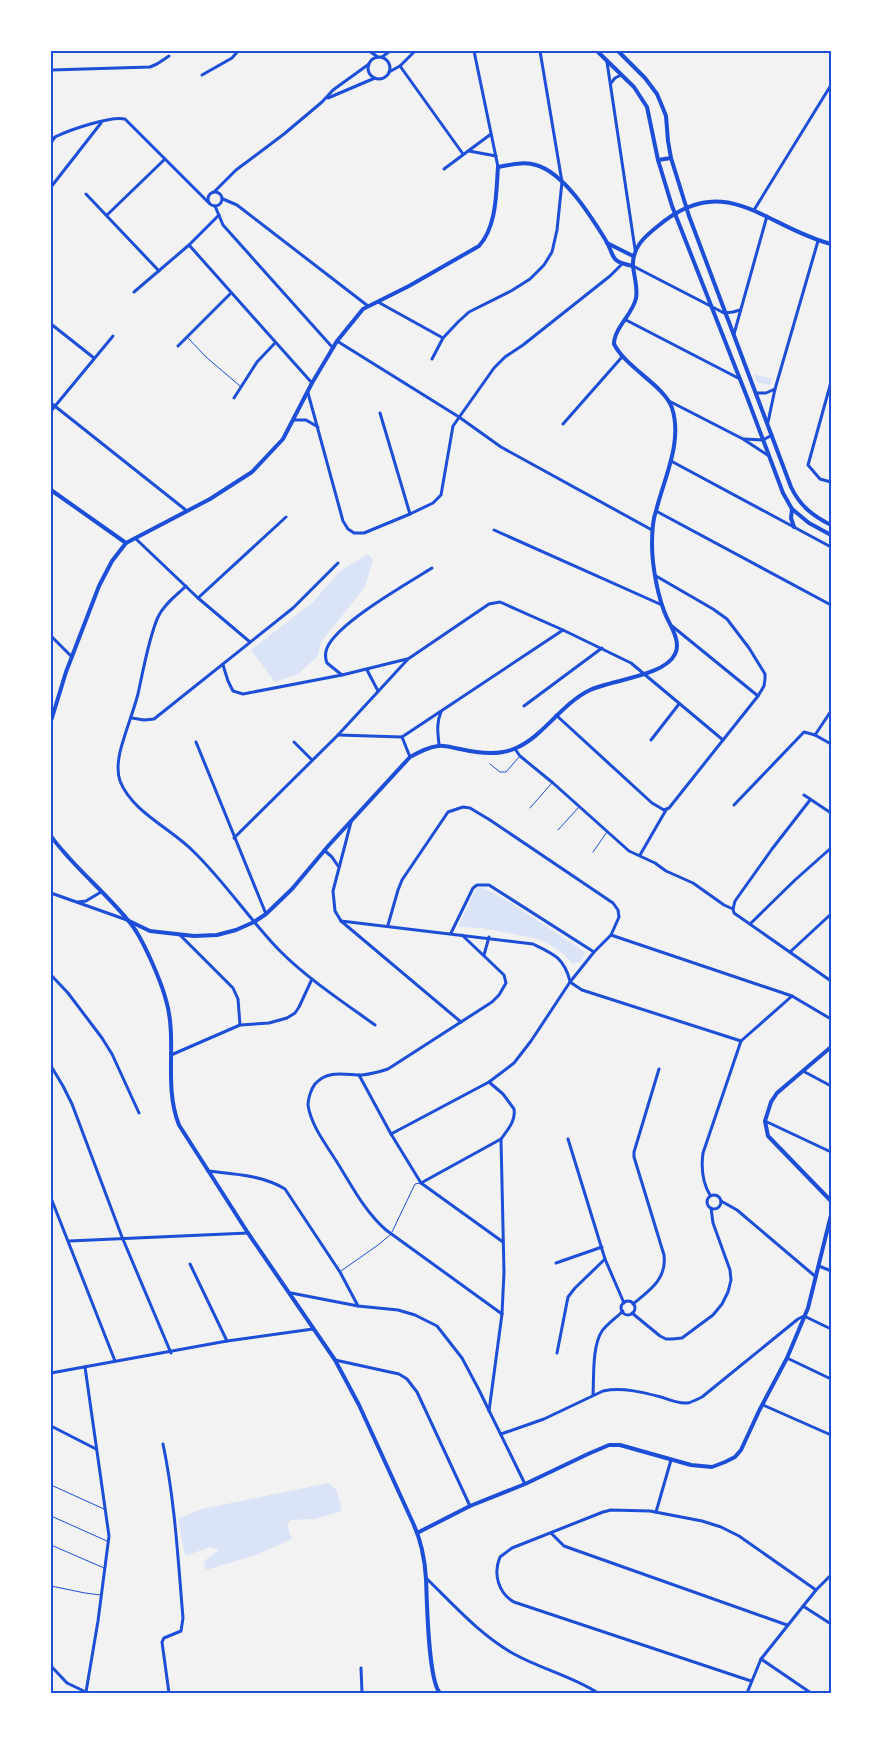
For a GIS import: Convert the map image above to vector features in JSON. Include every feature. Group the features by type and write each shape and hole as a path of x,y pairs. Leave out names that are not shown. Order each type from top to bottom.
{"main road":[{"path":"597,51 642,97 647,107 658,160 675,212 783,493 792,509 809,523 831,536"},
{"path":"618,51 645,78 657,94 666,116 671,158 686,208 794,495 813,516 831,525"},
{"path":"658,160 671,158"},
{"path":"51,721 72,657 99,586 112,561 126,544 135,538 210,499 252,472 276,448 283,439 312,383 337,341 363,309 466,254 483,241 490,228 493,216 498,168 525,163 537,165 552,174 581,203 607,243 614,260 633,266"},
{"path":"127,920 150,931 180,935 217,935 236,930 254,922 266,914 292,889 324,850 410,757 424,750 439,746 496,753 515,749 533,738 556,715 589,690 666,664 674,656 677,644 662,605 652,556 652,530 671,460 676,432 672,407 668,400 622,357 617,350 614,340 626,320 636,296 633,266 635,249 652,230 675,212 711,201 735,203 754,210 818,241 831,244"},
{"path":"607,243 633,256"},
{"path":"734,364 744,361"},
{"path":"51,490 126,544"},
{"path":"792,509 791,518 794,527"},
{"path":"51,836 132,924 148,954 166,1001 171,1055 170,1089 179,1125 248,1233 291,1293 335,1360 418,1533 426,1578 430,1654 435,1691 440,1693"},
{"path":"831,1047 777,1093 771,1102 765,1121 768,1136 831,1200"},
{"path":"418,1533 470,1506 525,1484 609,1446 620,1445 691,1465 712,1466 735,1457 741,1450 787,1358 808,1308 831,1215"},
{"path":"826,1239 831,1241"}],"street":[{"path":"202,75 232,58 238,51"},
{"path":"375,78 370,74 369,51 389,64 389,72"},
{"path":"209,203 209,194 215,191 236,170 326,99 373,58 380,57 390,51"},
{"path":"326,99 375,78 385,77 389,72 400,66 414,51"},
{"path":"474,51 498,168"},
{"path":"432,360 448,331 469,312 530,280 544,265 552,252 557,230 562,182 540,51"},
{"path":"51,70 150,67 169,56"},
{"path":"607,62 635,249"},
{"path":"400,66 463,154"},
{"path":"610,84 621,74"},
{"path":"754,210 831,85"},
{"path":"51,144 53,136 67,131 114,118 125,119 209,203 215,206 222,226 333,348"},
{"path":"51,187 101,122"},
{"path":"444,170 491,134"},
{"path":"468,151 496,156"},
{"path":"107,215 165,159"},
{"path":"215,191 222,195 223,200"},
{"path":"86,194 159,272"},
{"path":"215,206 221,204 223,200"},
{"path":"223,200 237,205 368,306"},
{"path":"134,292 189,245 219,215"},
{"path":"734,334 767,216"},
{"path":"768,423 775,389 818,241"},
{"path":"189,245 312,383"},
{"path":"308,392 343,521 348,529 354,533 364,533 433,503 441,495 451,432 459,417 494,368 505,357 523,346 610,276 622,264"},
{"path":"633,266 712,305 724,313 740,309"},
{"path":"178,346 231,293"},
{"path":"378,302 443,338"},
{"path":"626,320 740,379"},
{"path":"51,324 94,358"},
{"path":"51,412 113,336"},
{"path":"337,341 459,417 501,448 652,530"},
{"path":"234,398 257,362 275,343"},
{"path":"564,424 622,357"},
{"path":"831,382 808,465 820,479 831,482"},
{"path":"757,393 766,393 775,389"},
{"path":"668,400 743,439 769,456"},
{"path":"51,403 187,511"},
{"path":"380,413 410,514"},
{"path":"293,420 306,420 318,427"},
{"path":"743,439 763,440 772,435"},
{"path":"671,460 831,547"},
{"path":"656,511 831,605"},
{"path":"198,598 286,517"},
{"path":"494,530 662,605"},
{"path":"135,538 198,598 250,642"},
{"path":"132,718 154,719 293,608 338,563"},
{"path":"342,675 327,663 326,650 335,636 355,619 432,568"},
{"path":"640,855 668,808 706,764 758,696 764,686 765,674 727,619 714,609 656,576"},
{"path":"186,586 164,607 158,616 132,718 120,752 118,774 121,784 136,804 192,850 215,873 281,952 312,979 375,1025"},
{"path":"234,838 338,735 408,659 489,604 500,602 564,630 631,663 723,740"},
{"path":"671,626 758,696"},
{"path":"338,735 402,738 564,630"},
{"path":"51,636 72,657"},
{"path":"524,706 602,648"},
{"path":"223,665 230,686 238,694 367,670 408,659"},
{"path":"367,670 378,691"},
{"path":"651,740 679,704"},
{"path":"815,735 831,711"},
{"path":"439,746 437,728 441,712"},
{"path":"556,715 652,803 661,810 668,808"},
{"path":"734,805 804,732 815,735 831,744"},
{"path":"402,738 410,757"},
{"path":"196,742 266,914"},
{"path":"294,742 312,760"},
{"path":"515,749 520,756 629,851 687,880 733,909 734,913 831,981"},
{"path":"804,795 831,813"},
{"path":"733,909 735,901 810,800"},
{"path":"388,925 398,890 414,860 448,812 463,807 470,808 490,820 613,903 618,910 619,917 610,935 570,982 520,1057 503,1073 489,1082 391,1134"},
{"path":"351,822 339,867 333,900 335,911 341,921 461,1022"},
{"path":"750,924 831,848"},
{"path":"324,850 339,867"},
{"path":"451,933 473,888 477,885 489,885 594,952"},
{"path":"74,902 86,901 101,892"},
{"path":"51,893 127,920"},
{"path":"790,952 831,914"},
{"path":"341,921 489,937 533,944 547,950 561,960 570,982 582,990 740,1041"},
{"path":"180,935 233,988 238,999 240,1025"},
{"path":"462,935 504,975 506,983 500,996 388,1069 372,1074 340,1073 321,1080 316,1083 311,1092 308,1104 321,1136 363,1204 382,1226 502,1314"},
{"path":"610,935 792,996 831,1019"},
{"path":"484,955 489,937"},
{"path":"51,975 68,993 102,1038 112,1054 139,1113"},
{"path":"171,1055 240,1025 269,1023 287,1018 295,1013 312,979"},
{"path":"710,1195 703,1180 702,1153 740,1041 792,996"},
{"path":"51,1066 63,1086 80,1126 122,1237 171,1352"},
{"path":"633,1304 660,1280 664,1267 664,1255 634,1158 644,1115 659,1069"},
{"path":"803,1071 831,1086"},
{"path":"359,1075 391,1134 421,1183 504,1242"},
{"path":"421,1183 502,1139 513,1121 514,1108 503,1094 489,1082"},
{"path":"765,1121 831,1152"},
{"path":"489,1412 502,1314 504,1272 502,1139"},
{"path":"568,1140 605,1259 624,1303 622,1311 600,1336 596,1348 592,1396"},
{"path":"208,1170 254,1177 275,1183 285,1189 340,1272 358,1306"},
{"path":"710,1195 717,1195 721,1202 734,1208 817,1277"},
{"path":"622,1311 632,1314 660,1336 672,1339 682,1338 713,1315 722,1304 728,1292 730,1270 714,1227 710,1208 707,1205 706,1200 710,1195"},
{"path":"51,1198 115,1361"},
{"path":"710,1208 717,1208 721,1202"},
{"path":"69,1241 122,1237 248,1233"},
{"path":"556,1263 602,1247"},
{"path":"557,1354 568,1296 605,1259"},
{"path":"190,1264 227,1341"},
{"path":"819,1266 831,1272"},
{"path":"291,1293 358,1306 398,1310 437,1326 462,1358 525,1484"},
{"path":"624,1303 630,1302 633,1304"},
{"path":"632,1314 635,1308 633,1304"},
{"path":"501,1434 544,1419 602,1391 619,1388 680,1403 689,1403 702,1397 790,1324 804,1316 831,1329"},
{"path":"51,1368 52,1373 227,1341 313,1329"},
{"path":"787,1358 831,1379"},
{"path":"335,1360 399,1374 407,1379 417,1392 470,1506"},
{"path":"51,1666 67,1683 87,1692 108,1541 85,1367"},
{"path":"762,1405 831,1434"},
{"path":"51,1426 97,1450"},
{"path":"163,1444 170,1477 183,1618 180,1631 164,1638 162,1642 169,1693"},
{"path":"656,1512 672,1460"},
{"path":"751,1681 514,1602 504,1594 496,1573 500,1557 512,1548 611,1510 656,1512 721,1526 739,1536 816,1590"},
{"path":"550,1532 564,1546 787,1625"},
{"path":"747,1693 761,1660 787,1625 831,1575"},
{"path":"426,1578 483,1633 500,1646 526,1660 583,1684 598,1693"},
{"path":"803,1606 831,1624"},
{"path":"761,1660 810,1693"},
{"path":"361,1668 362,1693"}],"lane":[{"path":"187,337 206,357 242,387"},
{"path":"490,764 500,772 506,772 520,756"},
{"path":"530,808 553,783"},
{"path":"558,830 579,806"},
{"path":"593,852 608,832"},
{"path":"340,1272 378,1246 391,1233 415,1184 421,1183"},
{"path":"51,1485 105,1509"},
{"path":"51,1516 108,1541"},
{"path":"51,1545 105,1569"},
{"path":"51,1586 101,1595"}],"shaded area":[{"path":"754,374 772,379 770,385 756,382"},
{"path":"368,554 373,560 365,587 321,642 318,656 298,674 275,682 251,650 313,602 340,571"},
{"path":"482,887 513,904 585,952 582,961 573,964 549,944 535,938 482,928 458,927 476,888"},
{"path":"329,1483 337,1491 342,1511 315,1519 291,1520 287,1525 292,1539 256,1555 206,1570 204,1561 219,1550 210,1547 185,1556 178,1519 202,1509"}]}
